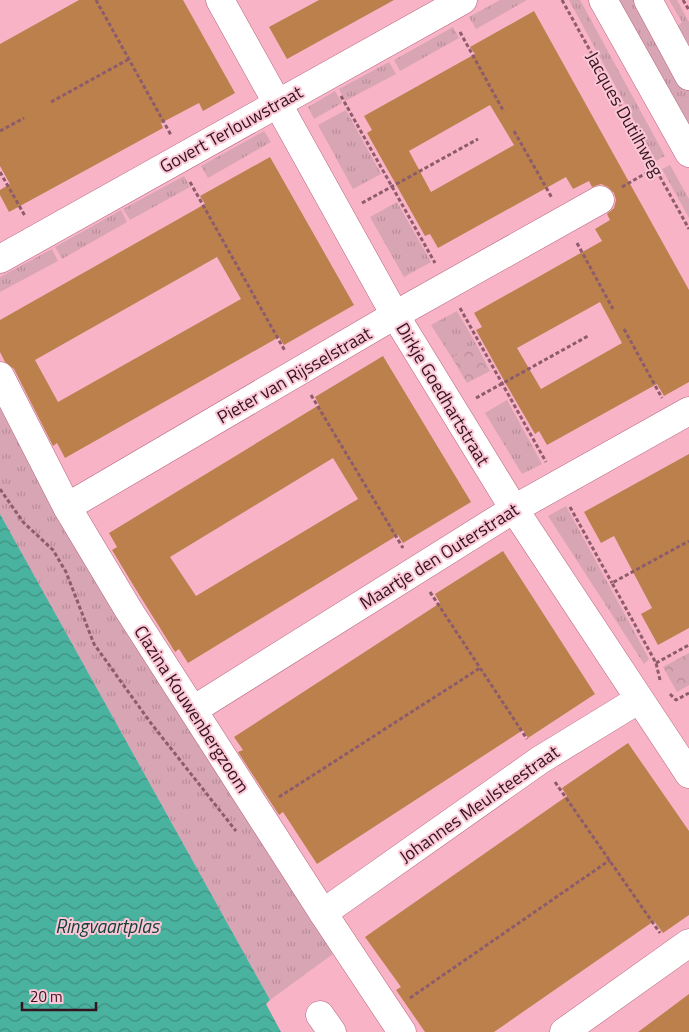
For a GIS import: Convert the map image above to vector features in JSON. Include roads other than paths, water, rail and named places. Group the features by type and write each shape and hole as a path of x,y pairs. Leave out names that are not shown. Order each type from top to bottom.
{"street":[{"name":"Dirkje Goedhartstraat","path":"220,0 395,315 514,509 638,700 689,774"},
{"name":"Jacques Dutilhweg","path":"603,0 689,153"},
{"path":"648,0 689,76"},
{"name":"Govert Terlouwstraat","path":"0,259 456,4"},
{"name":"Pieter van Rijsselstraat","path":"67,507 395,315 600,200"},
{"name":"Clazina Kouwenbergzoom","path":"0,376 67,507 128,609 395,1022"},
{"name":"Maartje den Outerstraat","path":"193,710 514,509 681,415"},
{"name":"Johannes Meulsteestraat","path":"323,913 540,760 638,700"},
{"path":"564,1032 682,948"}],"water":[{"name":"Ringvaartplas","path":"0,514 270,1000 266,1004 281,1032 0,1032"}]}
